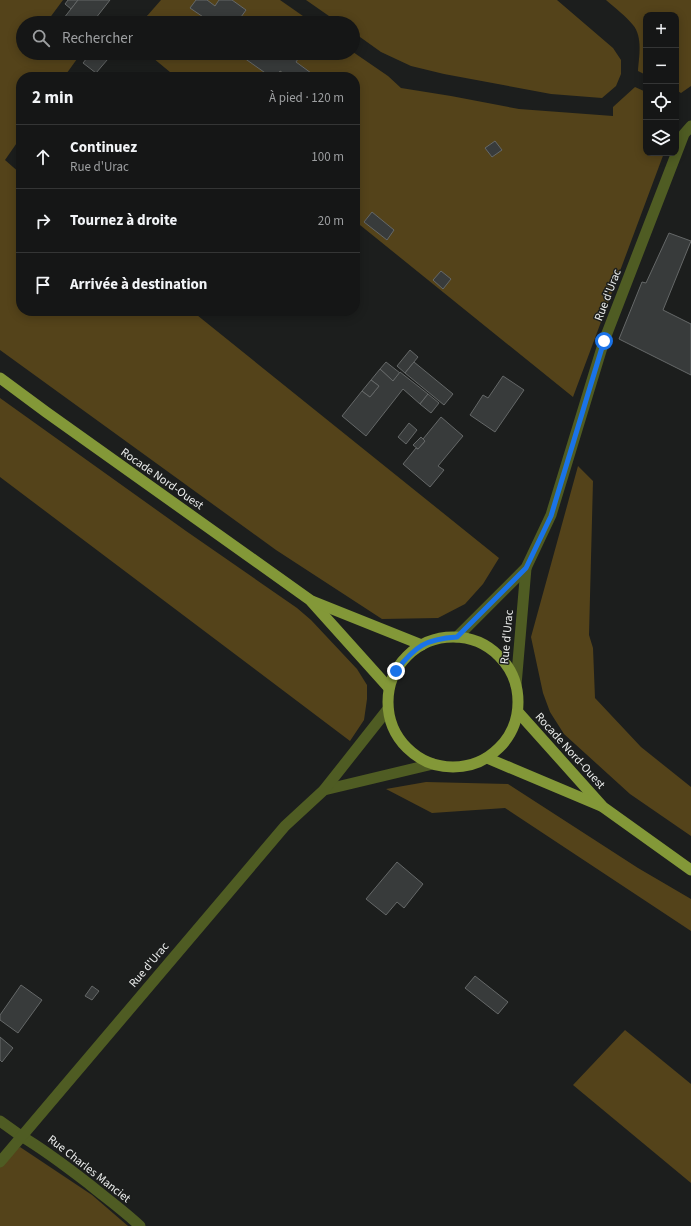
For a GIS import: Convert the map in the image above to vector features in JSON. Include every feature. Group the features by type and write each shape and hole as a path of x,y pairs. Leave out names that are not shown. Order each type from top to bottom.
{"main road":[{"name":"Rocade Nord-Ouest","path":"0,378 310,600 389,688"},
{"name":"Rocade Nord-Ouest","path":"310,600 422,644"},
{"path":"457,637 477,641 495,651 508,666 516,685 518,712 512,730 501,746 487,758 470,766 451,768 433,764 416,756 402,743 393,727 388,709 389,688 396,671 407,656 422,644 439,638 457,637"},
{"name":"Rocade Nord-Ouest","path":"518,712 603,807 691,870"},
{"name":"Rocade Nord-Ouest","path":"487,758 603,807"}],"street":[{"name":"Rue d'Urac","path":"457,637 526,568 551,516 604,341 684,134 691,126"},
{"name":"Rue d'Urac","path":"516,685 526,568"},
{"name":"Rue d'Urac","path":"0,1162 285,826 324,790 388,709"},
{"name":"Rue d'Urac","path":"324,790 433,764"},
{"name":"Rue Charles Manciet","path":"0,1121 70,1169 125,1212 140,1226"}],"shaded area":[{"path":"0,0 63,0 51,16 16,16 16,60 76,60 68,72 16,72 16,144 5,160 16,170 16,316 198,316 499,558 483,584 465,604 438,618 382,619 276,550 0,350"},
{"path":"161,0 280,0 303,16 147,16"},
{"path":"306,0 557,0 613,48 621,60 621,74 616,86 602,98 551,94 444,74 411,66 381,52 360,37 360,16 329,16"},
{"path":"606,0 691,0 691,86 681,93 679,92 679,12 643,12 643,74 638,71 640,47 638,35 633,25"},
{"path":"360,57 388,76 401,88 519,109 613,116 613,107 635,87 643,91 643,156 663,156 573,397 360,225 360,72 170,72 155,60 360,60"},
{"path":"0,398 186,531 297,608 311,620 357,669 367,685 364,720 350,741 0,477"},
{"path":"578,466 593,481 589,635 593,648 595,698 641,747 691,787 691,836 630,794 564,734 550,712 543,693 531,637"},
{"path":"426,782 508,784 638,868 691,899 691,931 505,808 432,813 386,789"},
{"path":"625,1030 691,1084 691,1183 573,1085"},
{"path":"20,1147 92,1195 128,1226 0,1226 0,1163"}],"building":[{"path":"68,0 78,0 71,9 65,4"},
{"path":"78,0 110,0 97,16 65,16"},
{"path":"196,0 207,0 215,6 219,0 232,0 246,10 242,16 202,16 190,8"},
{"path":"85,60 107,60 97,72 83,63"},
{"path":"247,60 297,60 296,62 310,72 280,71 264,72"},
{"path":"495,141 502,150 492,157 485,148"},
{"path":"372,212 394,230 387,240 364,222"},
{"path":"669,233 691,241 663,310 691,324 691,375 619,339 642,282 646,283"},
{"path":"441,271 451,279 443,289 433,280"},
{"path":"410,350 418,357 405,373 397,366"},
{"path":"386,362 400,373 393,381 380,369"},
{"path":"414,362 453,394 444,405 405,373"},
{"path":"380,369 393,381 400,372 428,394 420,404 403,389 366,436 342,416 362,391 370,397 379,386 371,380"},
{"path":"503,376 524,390 495,432 470,415 483,395 488,398"},
{"path":"371,380 379,386 370,397 362,391"},
{"path":"428,394 439,403 431,413 420,404"},
{"path":"441,417 463,436 438,466 444,470 430,487 403,464 416,448 418,449 425,441 423,439"},
{"path":"409,423 417,430 406,444 398,437"},
{"path":"421,437 425,441 418,449 413,445"},
{"path":"397,862 423,884 404,908 397,902 386,915 366,899"},
{"path":"475,976 508,1002 498,1014 465,988"},
{"path":"21,985 42,1000 18,1033 0,1020 0,1015"},
{"path":"92,986 99,991 92,1000 85,996"},
{"path":"0,1037 13,1048 2,1062 0,1060"}],"route":[{"path":"396,671 407,656 422,644 439,638 457,637 526,568 551,516 604,341"}]}
